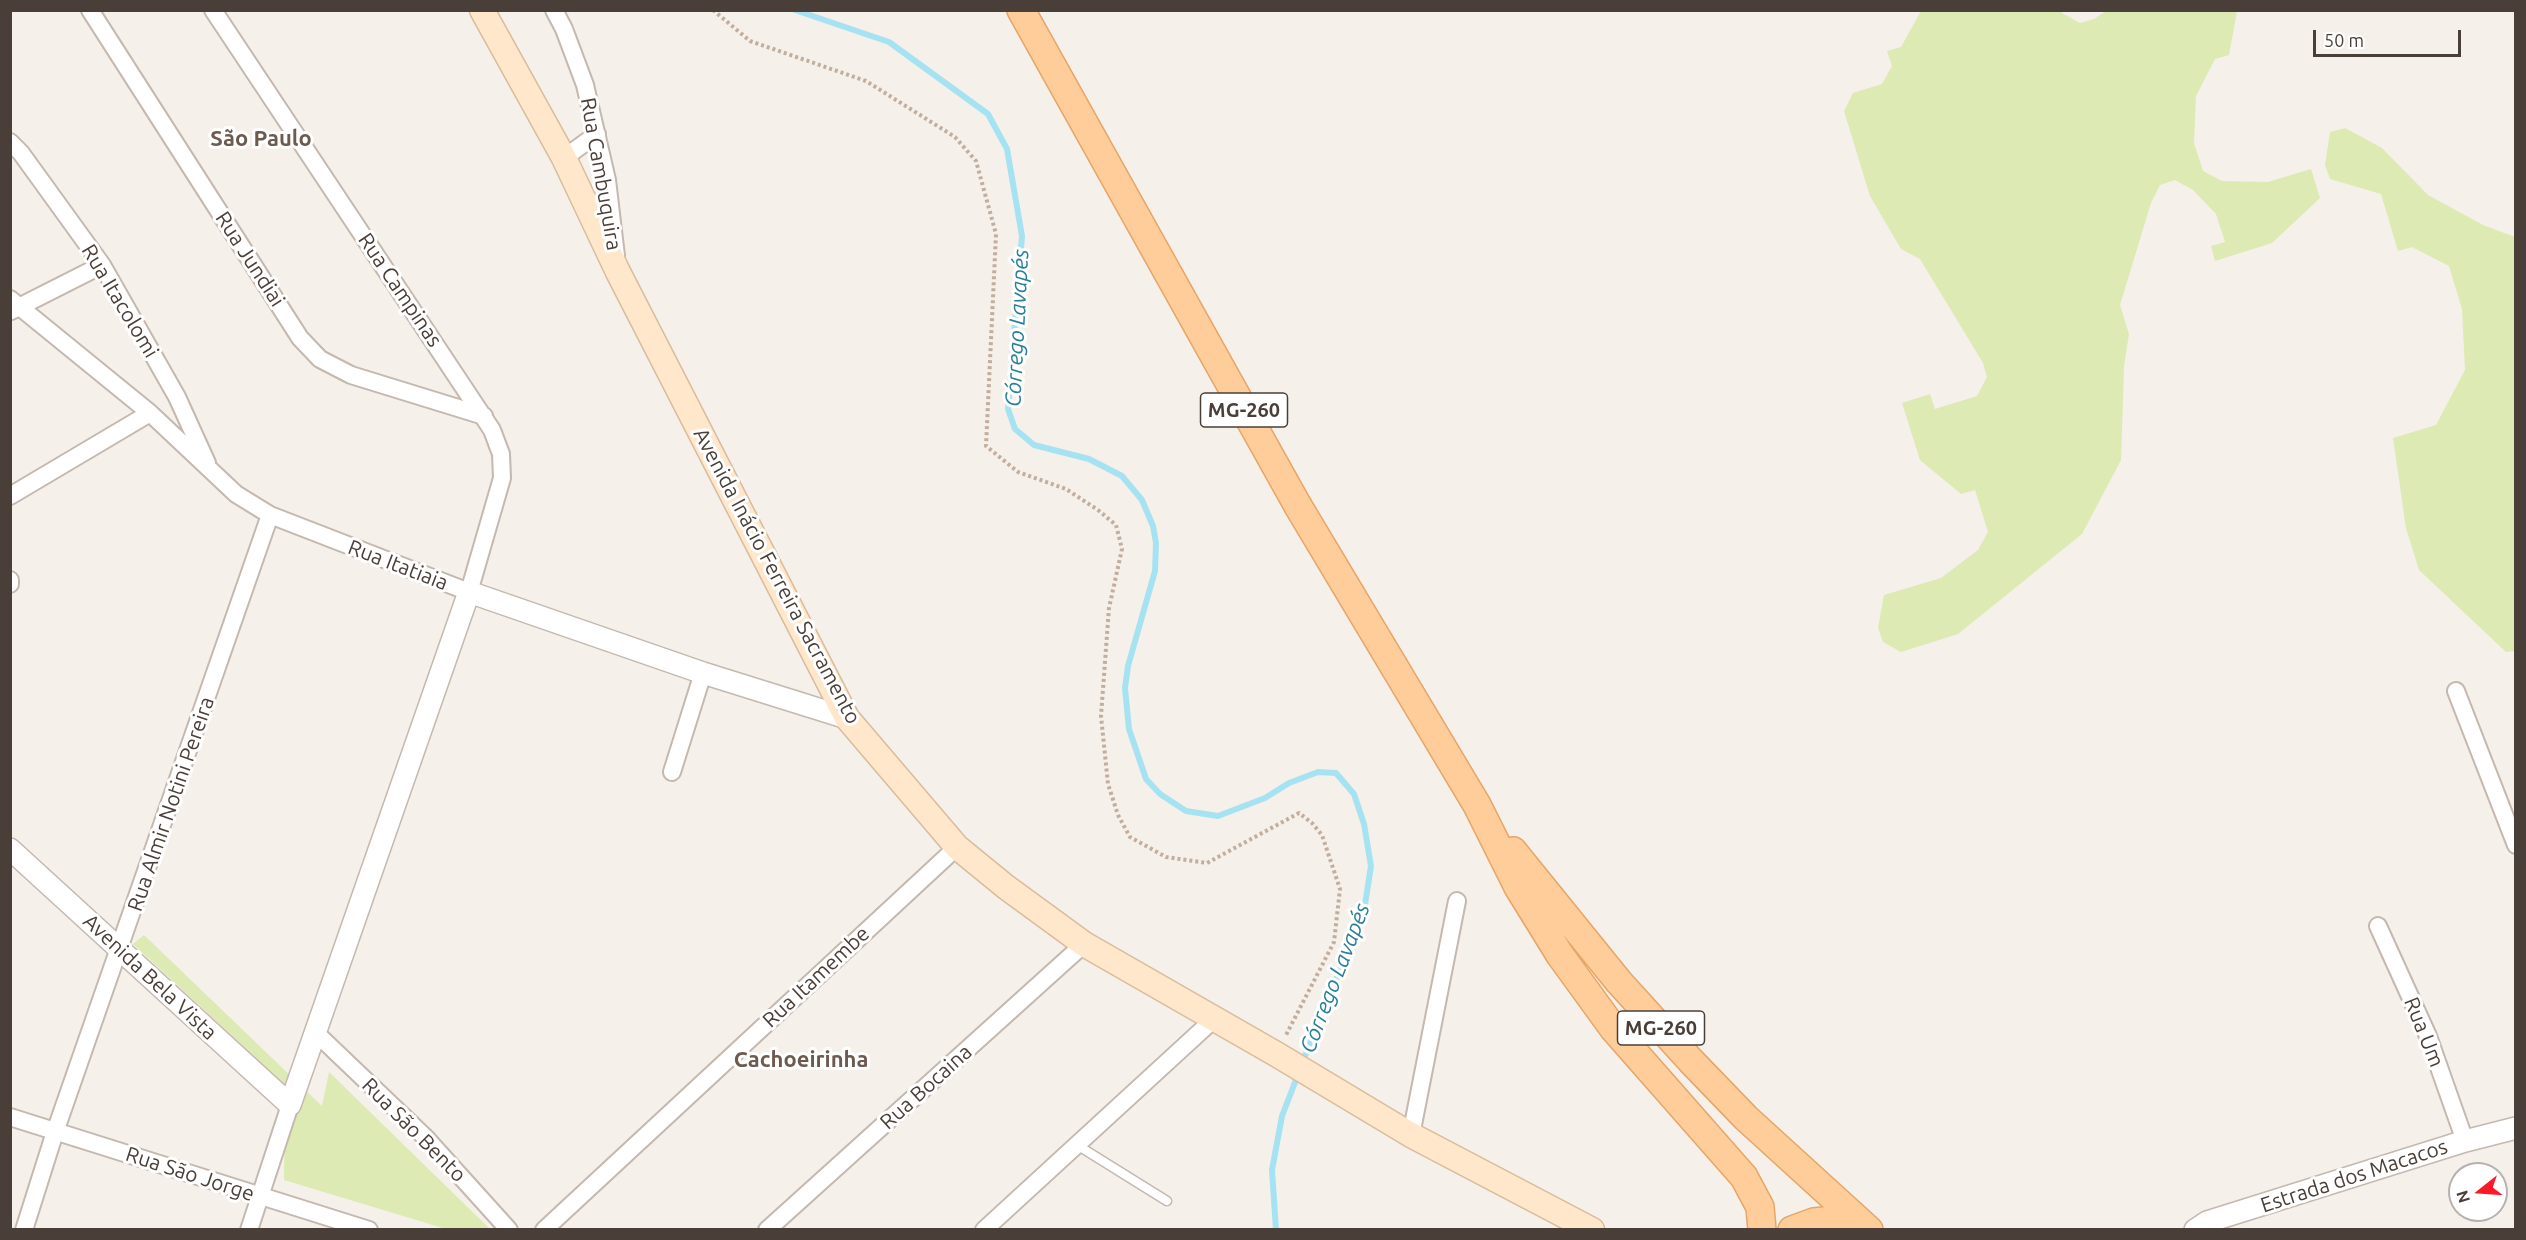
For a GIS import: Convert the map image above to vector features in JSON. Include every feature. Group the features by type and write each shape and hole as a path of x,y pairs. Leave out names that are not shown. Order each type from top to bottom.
{"main road":[{"name":"Avenida Inácio Ferreira Sacramento","path":"482,10 564,158 618,272 847,718 957,847 1006,887 1084,944 1276,1054 1411,1135 1592,1230"},
{"name":"MG-260","path":"1021,10 1298,506 1477,805 1518,887 1560,955 1613,1028 1744,1177 1760,1207 1762,1230"},
{"name":"MG-260","path":"1477,805 1612,974 1691,1061 1746,1119 1867,1228"},
{"path":"1792,1230 1814,1222 1834,1220 1867,1228"}],"street":[{"name":"Rua Jundiai","path":"90,10 300,338 320,359 351,375 484,416"},
{"name":"Rua Campinas","path":"213,10 492,430 501,454 502,478 469,592"},
{"name":"Rua Cambuquira","path":"554,10 564,29 585,85 597,134 607,180 618,272"},
{"path":"564,158 597,134"},
{"name":"Rua Itacolomi","path":"10,142 21,153 102,265 177,397 211,472"},
{"path":"14,306 102,265"},
{"name":"Rua Itatiaia","path":"14,306 150,413 236,494 270,514 469,592 703,673 847,718"},
{"path":"10,496 150,413"},
{"name":"Rua Almir Notini Pereira","path":"24,1230 55,1132 270,514"},
{"path":"249,1230 290,1105 469,592"},
{"path":"672,772 703,673"},
{"path":"2456,692 2516,845"},
{"name":"Rua Itamembe","path":"544,1230 957,847"},
{"name":"Avenida Bela Vista","path":"10,849 290,1105"},
{"path":"1411,1135 1457,901"},
{"name":"Rua Um","path":"2378,926 2428,1036 2465,1141"},
{"name":"Rua Bocaina","path":"767,1230 1084,944"},
{"path":"984,1230 1214,1019"},
{"name":"Rua São Bento","path":"316,1034 426,1138 509,1230"},
{"name":"Rua São Jorge","path":"10,1117 369,1230"},
{"name":"Estrada dos Macacos","path":"2208,1227 2465,1141 2516,1128"}],"lane":[{"path":"1076,1144 1167,1201"}],"path":[{"path":"712,10 750,41 866,81 955,137 976,161 996,234 986,446 1018,472 1066,489 1098,510 1116,525 1122,549 1109,608 1101,716 1107,784 1118,815 1130,837 1166,857 1207,863 1299,813 1312,823 1322,836 1340,889 1334,942 1276,1054"}],"green space":[{"path":"1921,11 2061,11 2080,23 2094,19 2106,11 2237,11 2229,55 2215,59 2196,96 2194,143 2203,171 2222,181 2268,182 2311,169 2320,198 2272,243 2215,261 2211,246 2225,242 2216,214 2193,190 2175,180 2160,185 2151,203 2120,305 2129,334 2124,366 2121,460 2082,534 1958,634 1901,652 1883,642 1878,628 1884,595 1941,578 1978,550 1988,532 1975,490 1961,494 1920,460 1902,403 1930,394 1935,409 1977,396 1987,377 1983,363 1920,259 1901,249 1870,196 1844,111 1853,93 1882,84 1892,66 1887,51 1901,47"},
{"path":"2345,128 2382,148 2428,195 2483,225 2515,237 2515,651 2506,652 2419,570 2406,528 2393,438 2436,425 2465,370 2462,309 2449,266 2412,247 2398,251 2381,194 2330,179 2325,165 2330,132"},
{"path":"144,935 322,1106 329,1072 490,1229 446,1229 284,1180 285,1085 133,944"}],"waterway":[{"name":"Córrego Lavapés","path":"795,10 889,42 988,114 1007,149 1022,236 1008,409 1015,429 1034,445 1089,459 1122,476 1142,500 1153,526 1156,543 1155,571 1128,666 1125,688 1129,729 1146,779 1160,794 1186,811 1218,816 1265,798 1289,783 1318,772 1336,773 1354,794 1364,824 1371,866 1364,911 1302,1063"},
{"name":"Córrego Lavapés","path":"1276,1230 1272,1170 1282,1116 1299,1072"}],"district":[{"name":"São Paulo","path":"261,139"},
{"name":"Cachoeirinha","path":"801,1060"}]}
